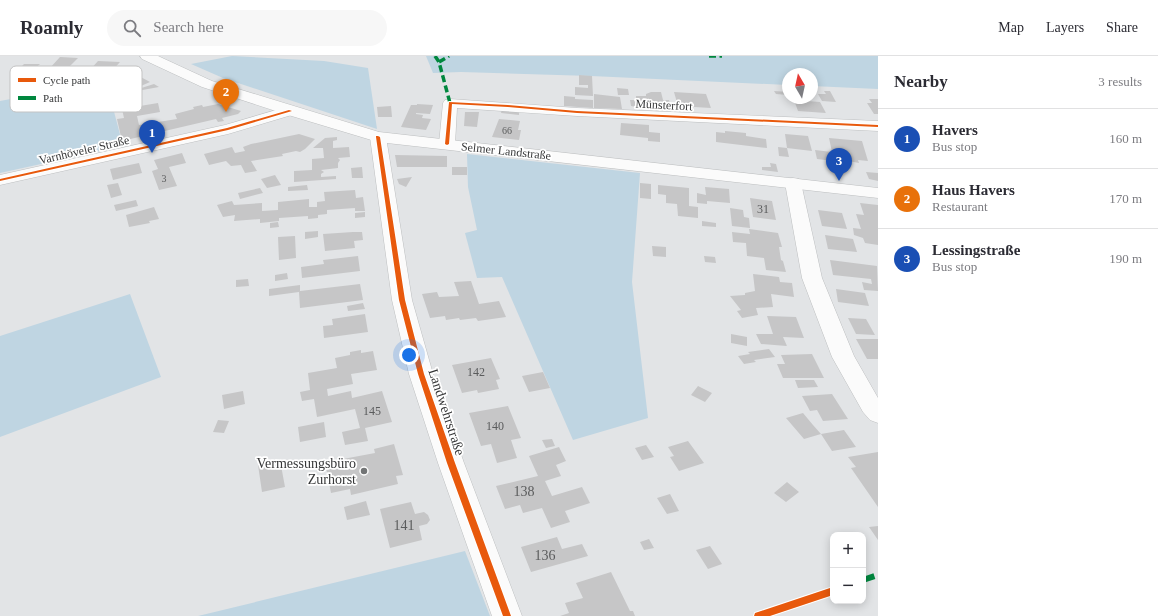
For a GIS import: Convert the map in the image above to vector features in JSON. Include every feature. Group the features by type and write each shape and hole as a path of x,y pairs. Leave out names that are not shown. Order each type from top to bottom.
{"main road":[{"name":"Selmer Landstraße","path":"147,56 207,84 290,111 378,137 878,193"},
{"name":"Varnhöveler Straße","path":"0,180 228,129 290,111"},
{"name":"Landwehrstraße","path":"378,137 402,300 421,374 451,463 507,616"}],"street":[{"name":"Münsterfort","path":"447,144 450,103 577,112 878,126"},
{"path":"793,183 812,278 843,357 871,406 878,414"}],"shaded area":[{"path":"232,56 324,61 368,68 377,129 223,78 191,64"},
{"path":"426,56 878,56 878,89 818,86 818,68 782,68 782,85 591,76 461,72 433,73"},
{"path":"10,99 10,112 114,112 123,146 0,173 0,101"},
{"path":"467,154 640,173 632,282 648,418 573,440 502,277 477,278 465,233 477,230 468,187"},
{"path":"130,294 161,377 0,437 0,336"},
{"path":"465,551 490,616 198,616"}],"building":[{"path":"60,57 78,58 70,66 52,66"},
{"path":"98,61 120,62 116,66 94,66"},
{"path":"24,64 40,64 38,66 22,66"},
{"path":"579,75 592,76 593,96 575,95 575,87 588,88 588,85 579,85"},
{"path":"142,78 150,82 142,86"},
{"path":"154,84 159,87 142,90 142,88"},
{"path":"617,88 628,89 629,95 618,95"},
{"path":"774,91 782,92 782,94 776,94"},
{"path":"824,91 830,91 836,102 822,101 818,94 826,94"},
{"path":"651,92 661,92 663,100 669,100 671,106 657,106 659,111 631,106 630,100 636,100 636,96 646,96 646,94"},
{"path":"674,92 706,94 711,108 678,106"},
{"path":"594,94 620,97 622,109 594,108"},
{"path":"564,96 575,97 575,99 593,100 593,108 564,106"},
{"path":"869,99 878,99 878,114 874,114 867,103 872,103"},
{"path":"818,102 820,102 826,113 798,111 795,104 818,104"},
{"path":"158,103 160,112 137,116 139,125 177,119 175,114 194,109 193,107 202,105 203,107 218,104 241,111 238,114 222,118 224,121 218,122 216,119 122,141 117,119 124,118 123,112 142,112 142,106"},
{"path":"411,105 433,105 430,114 416,113 423,115 422,118 431,119 426,130 401,127"},
{"path":"391,106 392,117 378,117 377,107"},
{"path":"502,109 519,111 519,115 501,113"},
{"path":"465,112 479,112 477,127 464,126"},
{"path":"499,119 520,121 518,130 521,130 519,140 492,137"},
{"path":"621,123 649,125 649,132 660,133 660,142 648,141 648,138 620,135"},
{"path":"725,131 746,133 746,136 766,139 767,148 716,142 716,132 725,133"},
{"path":"299,134 315,139 300,152 296,151 282,154 283,156 251,161 257,171 245,173 241,165 231,166 226,161 209,165 204,154 232,147 235,153 245,151 243,147 251,144"},
{"path":"785,134 808,136 812,151 787,148"},
{"path":"337,137 337,140 333,141 333,148 349,147 350,157 338,158 340,160 338,163 338,168 321,170 324,172 321,174 321,177 336,176 336,179 294,182 294,171 312,170 312,159 324,158 323,148 313,148 325,138"},
{"path":"829,138 862,141 868,161 858,160 859,163 833,158 834,161 817,159 815,150 832,152"},
{"path":"778,147 787,148 789,157 779,156"},
{"path":"182,153 186,163 169,167 177,186 159,190 152,171 158,169 154,160"},
{"path":"395,155 447,156 447,167 397,167"},
{"path":"139,163 142,173 113,180 110,169"},
{"path":"770,163 776,164 778,172 762,170 762,167 771,167"},
{"path":"362,167 363,178 352,178 351,168"},
{"path":"452,167 467,167 467,175 452,175"},
{"path":"866,172 878,173 878,181 869,179"},
{"path":"275,175 281,185 267,188 261,179"},
{"path":"412,177 406,187 399,184 397,179"},
{"path":"118,183 122,195 111,198 107,185"},
{"path":"640,183 651,184 651,199 640,198"},
{"path":"307,185 308,190 288,191 288,187"},
{"path":"658,185 689,188 689,206 698,207 698,218 678,216 677,204 666,203 666,195 658,194"},
{"path":"705,187 729,189 730,203 707,201 707,204 697,203 697,193 706,195"},
{"path":"260,188 263,193 240,199 238,193"},
{"path":"355,190 356,198 363,197 365,211 355,211 355,208 327,210 327,214 318,215 318,218 308,219 308,216 279,218 279,221 260,223 260,219 234,221 235,215 223,217 217,205 232,201 234,205 262,203 262,211 278,210 278,202 309,199 309,207 317,207 317,202 325,201 324,192"},
{"path":"750,198 772,201 776,220 753,217"},
{"path":"136,200 138,206 116,211 114,205"},
{"path":"860,203 878,205 878,245 865,243 863,238 854,235 853,228 861,229 856,214 864,215"},
{"path":"154,207 159,219 149,221 150,223 129,227 126,215"},
{"path":"730,208 743,210 744,217 749,218 750,228 732,226"},
{"path":"818,210 842,213 847,229 822,226"},
{"path":"365,212 365,217 355,218 355,213"},
{"path":"702,221 716,223 716,227 702,226"},
{"path":"278,222 279,227 270,228 270,223"},
{"path":"749,229 778,233 782,247 779,247 781,260 783,261 786,272 766,270 764,258 747,256 746,243 733,242 732,232 750,234"},
{"path":"318,231 318,237 305,239 305,232"},
{"path":"362,232 363,240 354,241 355,248 325,251 323,234"},
{"path":"825,235 853,239 857,252 828,249"},
{"path":"295,236 296,258 279,260 278,237"},
{"path":"652,246 666,247 666,257 653,256"},
{"path":"358,256 360,271 302,278 301,267 324,264 323,260"},
{"path":"704,256 715,257 716,263 705,262"},
{"path":"830,260 877,266 878,291 864,290 862,282 872,284 871,279 833,275"},
{"path":"287,273 288,279 275,281 275,275"},
{"path":"753,274 779,277 780,282 792,283 794,297 771,294 773,307 756,308 758,315 742,318 737,311 741,310 730,296 745,295 745,293 755,291"},
{"path":"248,279 249,286 236,287 236,280"},
{"path":"471,281 479,304 499,301 506,317 478,321 476,318 446,320 445,316 430,318 422,294 437,292 439,297 459,296 454,282"},
{"path":"360,284 363,300 300,308 299,292 269,296 269,289 300,285 300,291"},
{"path":"836,289 865,293 869,306 838,302"},
{"path":"363,303 365,309 348,311 347,306"},
{"path":"365,314 368,332 324,338 323,326 333,325 332,319"},
{"path":"767,316 796,317 804,338 783,337 787,346 761,344 756,334 773,334"},
{"path":"848,318 866,319 875,335 856,334"},
{"path":"731,334 747,337 747,346 731,343"},
{"path":"856,339 878,339 878,359 867,359"},
{"path":"769,349 775,357 754,360 756,362 744,364 738,356 750,354 748,352"},
{"path":"361,350 361,353 373,351 377,370 351,374 353,384 327,389 328,396 351,391 352,398 382,391 392,422 365,428 368,441 345,445 342,432 360,428 355,409 317,417 314,399 302,401 300,392 310,390 308,373 337,368 335,358 350,355 350,352"},
{"path":"812,354 824,378 783,378 777,364 785,364 781,355"},
{"path":"491,358 500,379 496,380 499,389 478,393 477,390 462,393 452,365"},
{"path":"543,372 550,388 529,392 522,376"},
{"path":"795,380 814,380 818,387 798,388"},
{"path":"698,386 712,393 705,402 691,395"},
{"path":"243,391 245,404 224,409 222,395"},
{"path":"832,394 848,419 823,421 817,410 810,411 802,396"},
{"path":"508,406 521,438 511,440 517,458 497,463 491,444 481,446 469,413"},
{"path":"803,413 821,434 804,439 786,418"},
{"path":"218,420 229,421 224,433 213,432"},
{"path":"324,422 326,437 300,442 298,427"},
{"path":"844,430 856,447 832,451 821,434"},
{"path":"552,439 555,446 546,448 542,440"},
{"path":"688,441 704,463 679,471 670,457 674,456 668,447"},
{"name":"Vermessungsbüro Zurhorst","path":"394,444 403,475 396,476 398,484 351,495 350,489 331,493 326,467 344,463 343,459 375,453 374,449"},
{"path":"646,445 654,457 642,460 635,448"},
{"path":"559,447 566,461 556,465 561,476 545,481 552,496 582,487 590,503 565,511 570,522 551,528 542,508 523,513 520,505 505,509 496,486 538,476 529,456"},
{"path":"878,452 878,507 851,468 856,467 848,457"},
{"path":"280,460 285,487 262,492 258,465"},
{"path":"787,482 799,492 786,502 774,493"},
{"path":"670,494 679,511 667,514 657,498"},
{"path":"366,501 370,515 347,520 344,507"},
{"path":"411,502 415,514 424,512 428,515 430,520 427,524 419,526 422,540 390,548 380,509"},
{"path":"878,526 878,540 869,527"},
{"path":"557,537 562,549 582,544 588,556 531,572 521,547"},
{"path":"649,539 654,548 644,550 640,542"},
{"path":"710,546 722,564 708,569 696,550"},
{"path":"611,572 630,611 633,611 635,616 560,616 569,613 565,603 583,598 576,583"}],"marked path":[{"path":"435,56 439,62 450,103"},
{"path":"439,62 449,56"},
{"path":"709,56 722,56"},
{"path":"866,579 878,575"}],"cycle path":[{"path":"447,144 450,103 577,112 878,126"},
{"path":"0,180 228,129 290,111"},
{"path":"378,137 402,300 421,374 451,463 507,616"},
{"path":"758,616 830,592"}],"place":[{"name":"Haus Havers","path":"226,112"},
{"name":"Havers","path":"152,153"},
{"name":"Lessingstraße","path":"839,181"},
{"name":"Vermessungsbüro Zurhorst","path":"364,471"}]}
